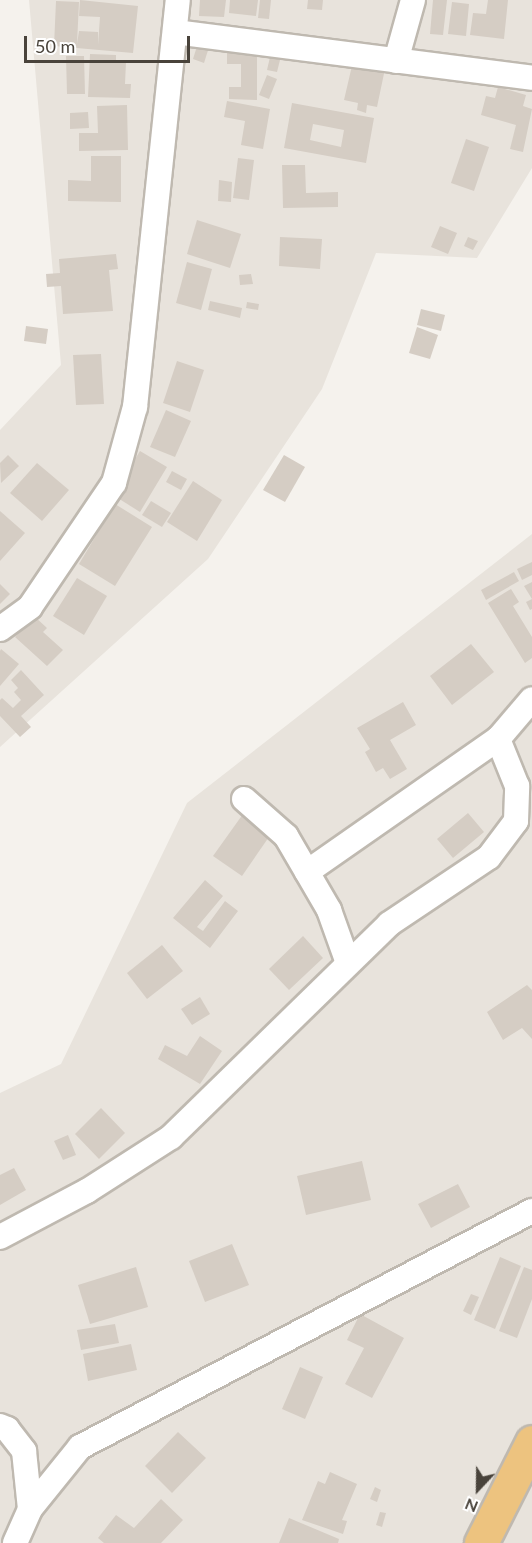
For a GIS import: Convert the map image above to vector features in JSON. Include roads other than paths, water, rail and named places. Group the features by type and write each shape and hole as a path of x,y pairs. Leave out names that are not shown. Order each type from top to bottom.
{"highway":[{"path":"481,1543 532,1442"}],"street":[{"path":"0,629 30,607 114,483 135,407 178,0"},
{"path":"396,61 413,0"},
{"path":"175,32 532,78"},
{"path":"307,872 498,739 532,699"},
{"path":"0,1237 87,1191 171,1137 389,924 489,857 516,821 517,786 498,739"},
{"path":"244,799 286,836 329,910 348,963"},
{"path":"15,1543 30,1509 80,1447 532,1211"},
{"path":"0,1426 7,1429 24,1451 30,1509"}]}
